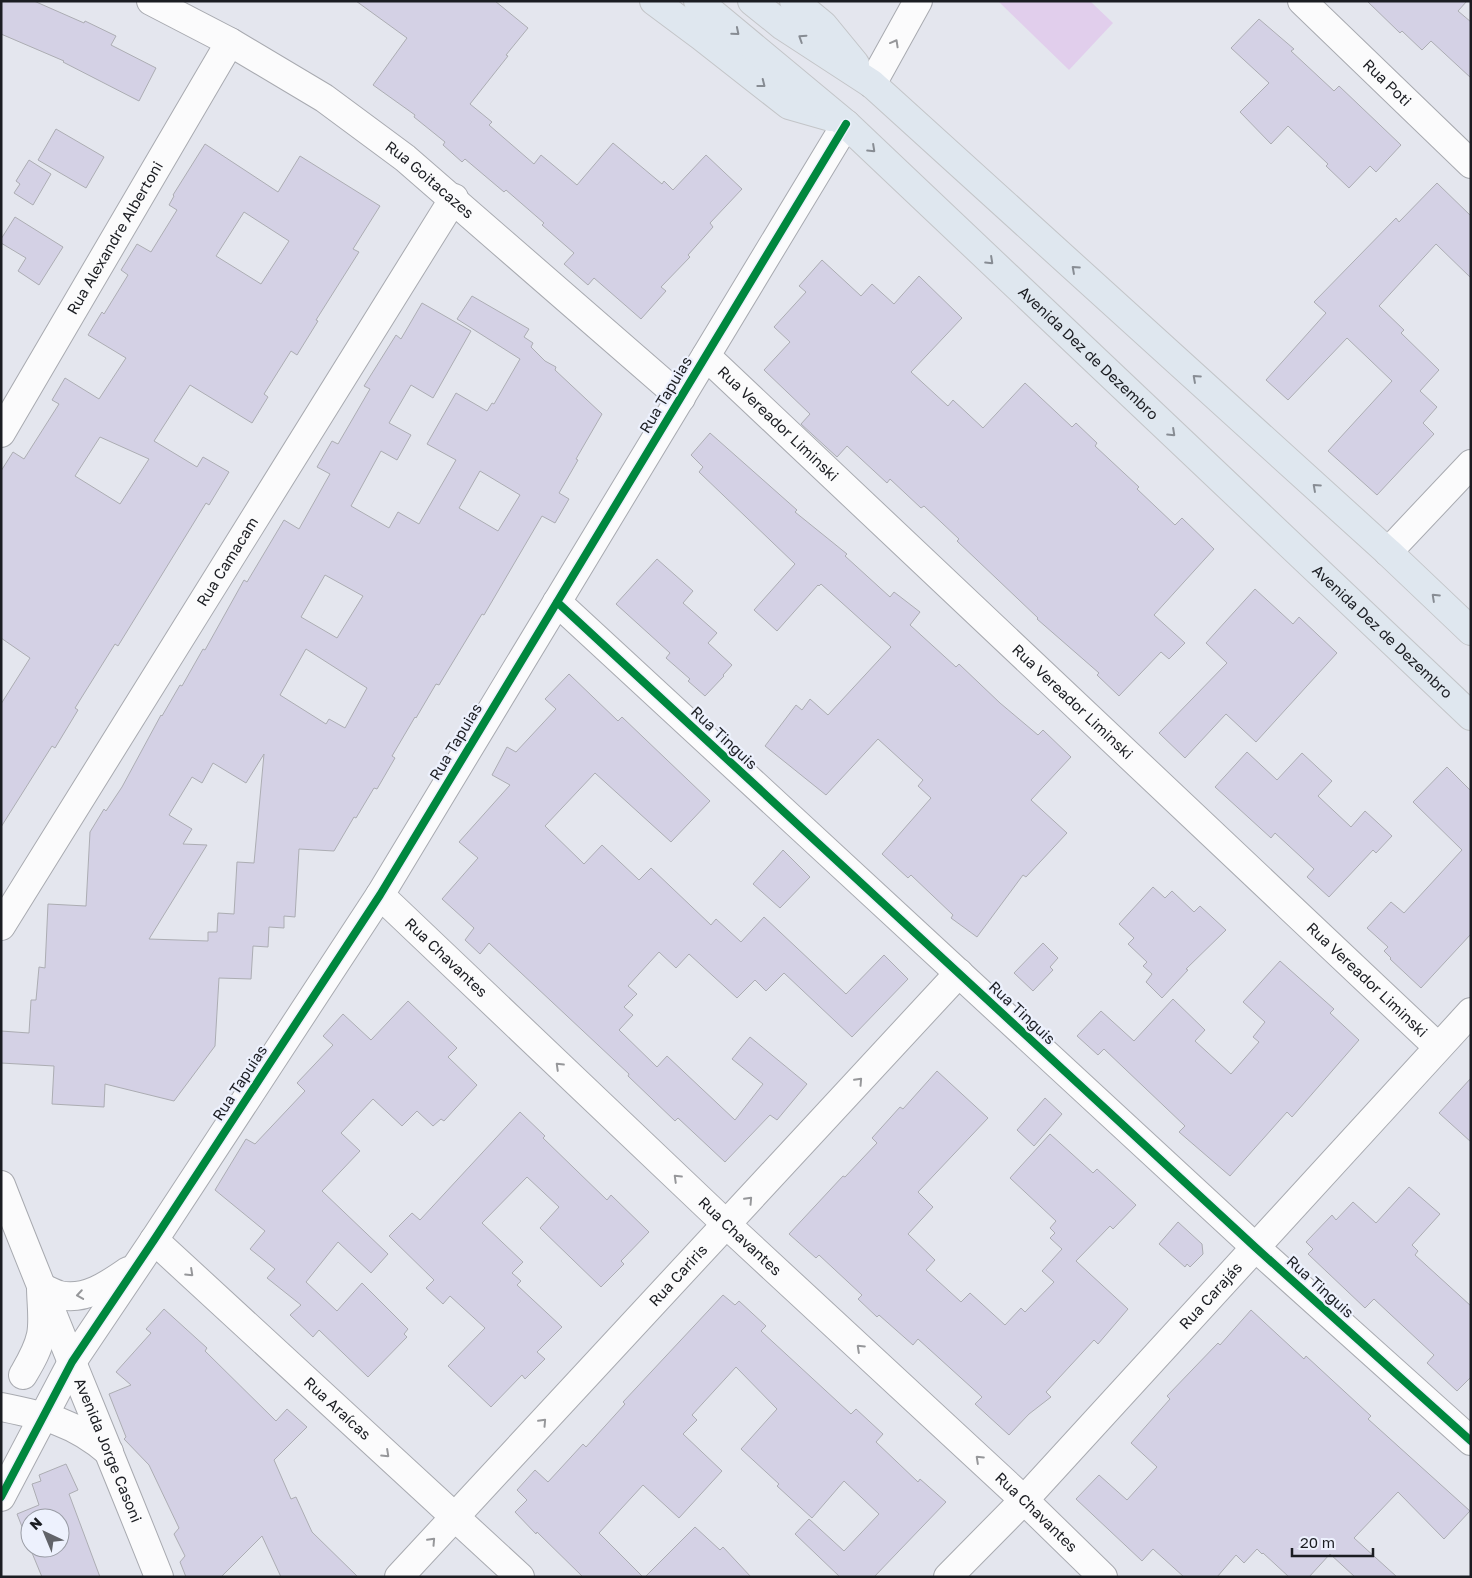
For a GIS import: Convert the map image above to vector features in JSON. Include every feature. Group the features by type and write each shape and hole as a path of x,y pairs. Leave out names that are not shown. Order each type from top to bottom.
{"highway":[{"path":"654,1 789,105 843,122"},
{"name":"Avenida Dez de Dezembro","path":"698,1 843,122 1471,716"},
{"path":"752,1 783,26 872,84"},
{"path":"794,1 823,25 872,84 1388,552 1471,631"}],"street":[{"name":"Rua Goitacazes","path":"151,1 230,42 324,98 405,158 454,198 681,398"},
{"path":"872,84 918,1"},
{"name":"Rua Poti","path":"1302,1 1471,164"},
{"name":"Rua Alexandre Albertoni","path":"1,433 230,42"},
{"name":"Rua Tapuias","path":"1,1497 72,1362 380,895 681,398 843,122"},
{"name":"Rua Camacam","path":"2,922 454,198"},
{"name":"Rua Vereador Liminski","path":"706,356 1438,1047"},
{"path":"1388,552 1471,464"},
{"name":"Rua Tinguis","path":"557,602 1255,1247 1471,1441"},
{"name":"Rua Chavantes","path":"380,895 726,1224 1024,1500 1103,1577"},
{"name":"Rua Cariris","path":"399,1577 959,973"},
{"name":"Rua Carajás","path":"948,1577 1024,1500 1471,1012"},
{"name":"Avenida Jorge Casoni","path":"1,1185 40,1288 159,1577"},
{"name":"Rua Araícas","path":"154,1240 520,1577"},
{"path":"12,1378 36,1351 41,1336 40,1288 59,1295 71,1296 90,1293 112,1282 138,1264"},
{"path":"12,1378 72,1362"},
{"path":"1,1407 45,1416 74,1427 93,1438 109,1452"}],"shaded area":[{"path":"998,1 1090,1 1113,23 1069,70"}],"building":[{"path":"1,1 34,1 84,23 85,21 116,36 111,45 156,68 139,101 64,61 1,34"},
{"path":"356,1 495,1 528,28 470,104 492,122 489,125 534,164 541,155 577,185 613,143 662,184 664,181 673,190 706,155 742,189 710,223 713,227 688,255 690,257 661,287 666,291 641,319 594,278 588,285 564,264 574,253 542,225 544,223 506,190 504,192 465,159 462,162 443,145 445,142 414,117 415,115 373,85 407,38"},
{"path":"1367,1 1467,1 1458,11 1471,22 1471,78 1431,41 1422,50 1402,31 1400,33"},
{"path":"1259,19 1294,49 1291,51 1334,91 1339,86 1401,145 1376,172 1370,166 1349,188 1326,166 1328,164 1288,126 1271,144 1240,112 1269,83 1231,48"},
{"path":"56,129 104,157 86,188 38,160"},
{"path":"205,144 278,192 300,156 380,206 353,249 359,252 316,320 318,321 297,355 291,351 264,394 268,397 252,423 190,385 154,441 197,467 203,457 229,472 209,505 206,503 118,646 115,644 75,708 78,710 55,748 52,746 1,827 1,704 30,658 1,638 1,471 13,452 24,459 59,404 52,400 65,378 99,399 126,358 88,335 102,312 104,314 128,275 121,270 137,244 151,252 177,210 169,205 173,195","holes":["244,212 289,241 261,284 216,256","100,437 149,459 120,504 75,476"]},
{"path":"29,160 51,174 33,205 14,193 20,184 16,181"},
{"path":"1437,183 1471,216 1471,278 1436,244 1379,306 1404,330 1401,333 1439,370 1420,391 1437,407 1423,423 1434,434 1377,495 1328,451 1392,381 1347,338 1288,400 1266,380 1326,313 1314,302 1396,218 1399,222"},
{"path":"15,217 63,247 39,285 18,271 26,258 1,243 1,239"},
{"path":"822,260 861,296 872,284 894,304 919,276 962,318 911,372 948,406 953,400 983,428 1025,383 1072,427 1076,423 1097,443 1095,446 1139,487 1137,489 1175,525 1182,518 1214,549 1154,615 1185,643 1169,659 1161,652 1119,696 1097,675 1099,673 1037,619 924,506 921,508 890,479 887,483 847,446 837,457 801,424 810,414 764,370 790,342 774,327 806,292 799,286"},
{"path":"472,296 529,329 524,337 533,343 531,347 545,361 556,367 555,370 602,414 559,493 569,499 555,523 542,516 484,615 482,614 439,685 436,684 415,717 392,756 395,758 377,789 374,788 334,851 299,849 295,917 284,916 284,928 269,927 268,947 253,946 251,979 219,978 215,1046 174,1101 105,1084 104,1107 52,1104 54,1066 1,1063 1,1031 29,1033 31,1000 36,1000 39,967 45,968 48,904 86,906 90,832 104,809 106,811 122,787 161,715 180,685 182,686 203,649 205,650 244,580 247,582 284,520 299,529 330,474 317,467 332,441 338,444 370,389 364,386 396,335 401,339 422,303 471,331 433,398 411,385 389,423 411,435 397,460 381,451 351,506 389,528 398,512 419,524 456,460 427,444 456,393 487,411 492,403 494,404 520,359 457,319","holes":["480,471 520,495 498,531 459,508","325,575 363,596 337,638 301,617","306,649 367,688 345,728 329,719 326,724 280,695","264,754 254,863 237,862 234,914 218,913 217,932 208,932 208,941 149,939 207,845 183,844 192,829 169,815 192,777 202,783 213,763 246,783"]},
{"path":"710,433 797,510 795,512 847,554 845,556 890,597 894,592 920,612 910,625 956,667 959,664 1000,703 1038,735 1043,730 1071,757 1031,800 1067,833 1026,877 1023,875 977,937 951,918 953,915 911,875 908,878 882,854 931,798 918,786 923,780 878,739 826,795 765,746 796,705 802,710 810,699 828,715 891,647 821,584 818,585 777,631 754,610 795,564 699,472 703,467 691,455"},
{"path":"657,559 693,591 683,603 717,633 708,643 732,665 705,696 688,681 690,679 666,658 670,653 616,604"},
{"path":"1255,589 1293,624 1299,617 1337,653 1256,742 1226,714 1185,758 1159,733 1227,663 1206,643"},
{"path":"569,674 618,721 622,717 710,801 671,842 595,773 545,826 584,864 602,845 639,880 651,868 711,925 716,919 741,942 764,917 846,994 884,955 908,979 852,1037 784,973 766,991 755,980 737,998 689,954 676,968 659,952 628,986 637,994 624,1007 633,1015 619,1030 657,1067 667,1056 735,1120 763,1084 732,1059 750,1037 807,1084 777,1120 770,1115 725,1162 678,1118 675,1121 628,1076 629,1074 489,943 480,954 465,940 474,928 442,899 478,858 459,842 510,785 492,775 507,747 516,752 556,709 545,699"},
{"path":"1247,752 1277,780 1302,753 1332,781 1318,796 1351,827 1365,811 1392,836 1376,853 1373,850 1329,897 1307,877 1314,869 1275,833 1271,838 1215,787"},
{"path":"1447,767 1471,791 1471,934 1421,988 1390,959 1384,951 1388,947 1367,928 1391,902 1404,913 1462,850 1413,802"},
{"path":"783,850 810,877 780,908 753,884"},
{"path":"1153,887 1165,898 1172,891 1194,912 1200,906 1226,930 1186,969 1188,970 1162,998 1146,982 1152,974 1143,966 1147,962 1128,944 1134,938 1119,924"},
{"path":"1043,943 1058,958 1050,967 1053,970 1033,991 1014,973"},
{"path":"1280,961 1334,1009 1330,1013 1359,1040 1292,1117 1287,1112 1230,1176 1179,1132 1185,1126 1104,1049 1098,1055 1077,1036 1101,1011 1134,1041 1173,999 1205,1030 1195,1041 1231,1074 1259,1042 1253,1037 1265,1022 1243,1002"},
{"path":"408,1001 457,1048 448,1057 477,1085 444,1121 441,1119 433,1126 417,1111 402,1126 373,1099 341,1133 360,1151 322,1191 388,1254 371,1273 338,1242 306,1282 337,1311 362,1283 408,1329 404,1334 407,1337 368,1377 319,1330 313,1337 290,1315 301,1305 267,1278 275,1269 250,1249 265,1231 215,1190 246,1139 255,1144 305,1091 297,1083 333,1045 323,1036 343,1014 371,1040"},
{"path":"937,1071 988,1118 918,1192 933,1207 908,1234 935,1260 926,1270 961,1302 970,1293 1005,1325 1021,1308 1025,1312 1054,1282 1042,1271 1062,1249 1050,1238 1055,1233 1050,1228 1056,1221 1010,1178 1050,1134 1093,1173 1097,1169 1136,1205 1113,1229 1110,1226 1076,1261 1128,1309 1098,1344 1094,1340 1046,1392 1051,1397 1029,1414 1009,1435 975,1404 982,1397 918,1339 913,1345 879,1315 877,1317 858,1299 862,1295 819,1255 816,1258 789,1234 843,1176 845,1177 877,1143 872,1138 900,1107 903,1109"},
{"path":"1471,1078 1471,1142 1439,1113"},
{"path":"1045,1098 1062,1114 1034,1146 1017,1130"},
{"path":"520,1112 545,1136 543,1138 607,1200 611,1195 649,1232 621,1261 624,1264 601,1287 540,1228 559,1207 527,1177 482,1223 523,1262 512,1273 521,1281 517,1285 562,1327 537,1352 545,1359 525,1379 522,1375 491,1407 448,1366 485,1328 450,1296 443,1304 426,1288 434,1280 389,1236 412,1213 420,1220"},
{"path":"1409,1187 1440,1214 1412,1245 1418,1251 1415,1255 1471,1306 1471,1377 1457,1391 1427,1363 1434,1355 1374,1299 1365,1308 1308,1254 1313,1249 1306,1242 1332,1215 1336,1220 1353,1202 1376,1223"},
{"path":"1178,1222 1202,1244 1203,1254 1190,1267 1187,1264 1185,1267 1159,1244"},
{"path":"723,1295 735,1305 739,1301 766,1326 761,1331 851,1414 856,1409 883,1434 876,1442 918,1482 920,1479 946,1502 874,1577 840,1577 795,1534 809,1519 844,1551 879,1514 844,1481 812,1518 741,1449 777,1409 736,1367 692,1415 697,1420 683,1434 722,1471 679,1518 643,1485 599,1533 643,1577 583,1577 515,1512 527,1500 517,1490 535,1470 548,1482 583,1444 586,1447 625,1404 623,1402"},
{"path":"164,1309 207,1348 205,1351 276,1421 287,1409 307,1427 274,1460 291,1499 296,1497 312,1532 358,1577 281,1577 262,1536 221,1577 186,1577 180,1562 185,1556 174,1534 179,1528 149,1465 124,1439 126,1437 109,1394 131,1385 116,1372 151,1333 146,1329"},
{"path":"1251,1310 1304,1359 1306,1356 1371,1416 1368,1419 1470,1511 1444,1539 1398,1492 1354,1538 1397,1577 1355,1577 1330,1554 1309,1577 1289,1577 1257,1549 1244,1563 1236,1555 1217,1577 1184,1577 1153,1549 1142,1561 1076,1499 1099,1475 1127,1500 1157,1467 1131,1443 1170,1399 1167,1396 1218,1343 1220,1345"},
{"path":"66,1464 78,1490 69,1494 100,1577 42,1577 34,1558 70,1558 70,1508 32,1508 39,1505 32,1484 41,1481 39,1475"},
{"path":"695,1527 720,1550 723,1547 751,1577 645,1577"}],"cycle path":[{"path":"1,1497 72,1362 380,895 846,124"},
{"path":"557,602 1255,1247 1471,1441"}]}
